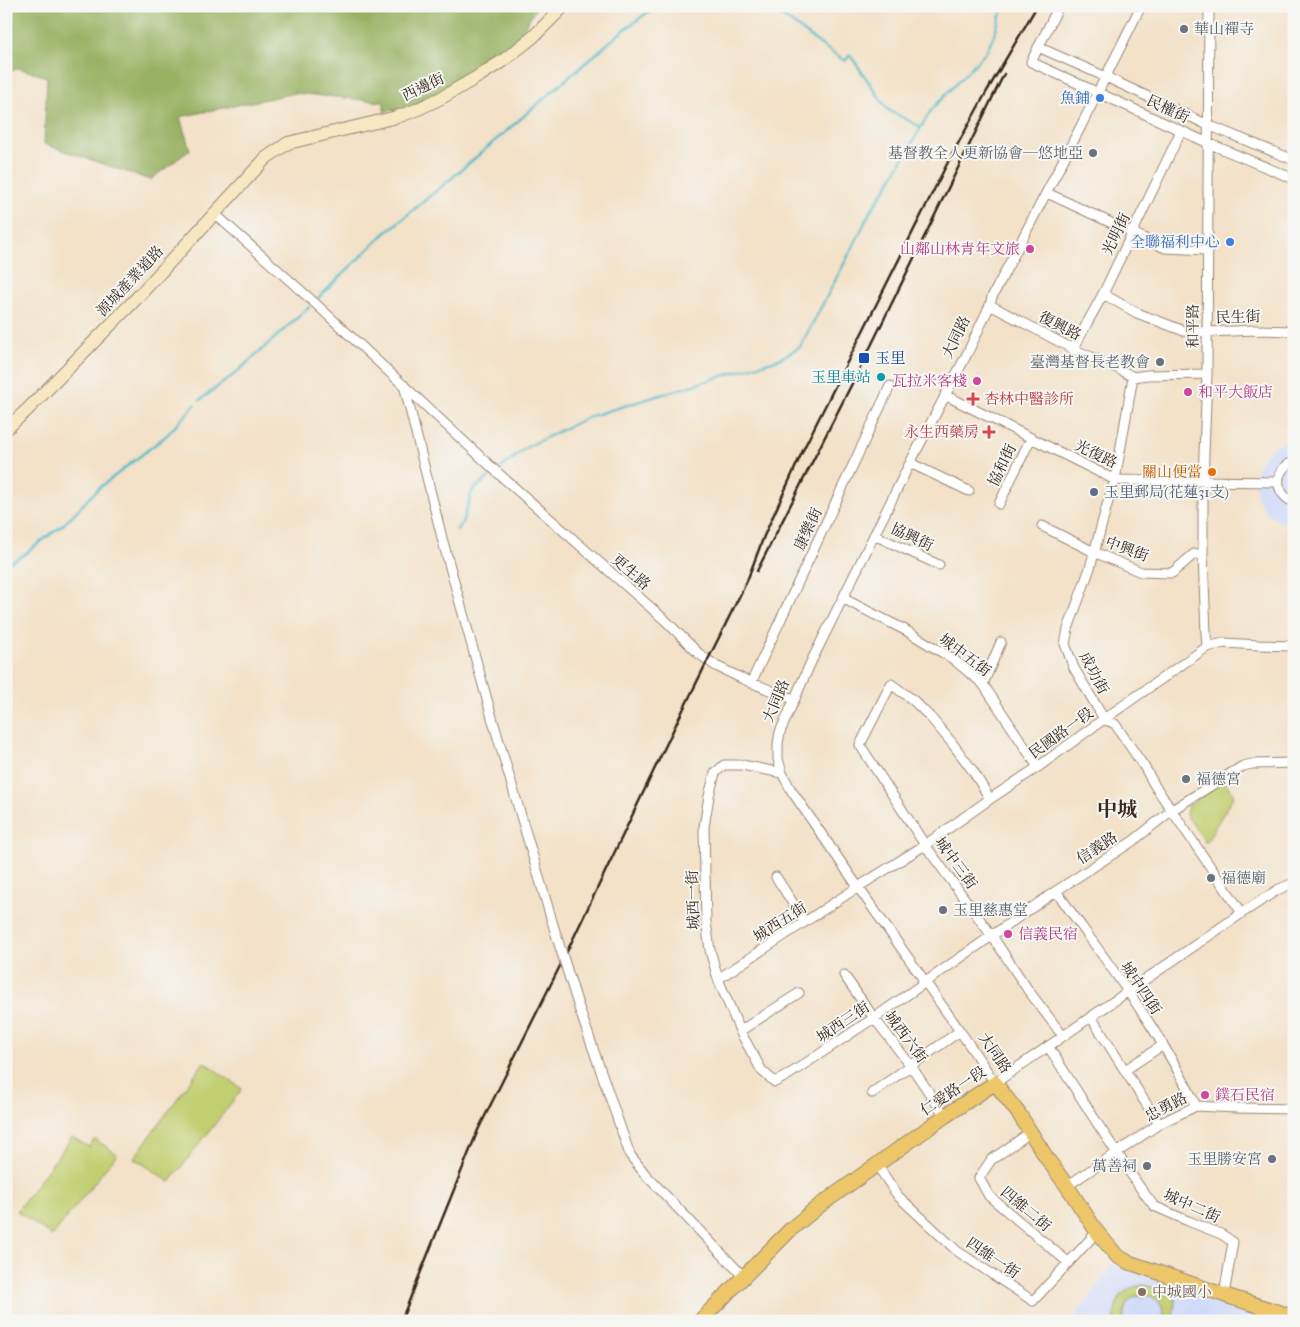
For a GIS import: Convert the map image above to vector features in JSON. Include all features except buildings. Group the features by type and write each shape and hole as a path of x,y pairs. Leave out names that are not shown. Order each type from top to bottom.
{"main road":[{"name":"仁愛路一段","path":"700,1321 791,1229 819,1206 945,1116 995,1083"},
{"name":"大同路","path":"995,1083 1019,1114 1097,1232 1117,1256 1128,1262 1294,1317"}],"street":[{"name":"西邊街","path":"274,153 288,143 397,116 422,107 480,76 504,60 533,37 564,6"},
{"path":"1038,47 1059,6"},
{"name":"大同路","path":"995,1083 791,790 782,773 778,759 778,744 780,732 811,662 910,463 946,396 990,305 992,297 1047,193 1141,6"},
{"name":"和平路","path":"1208,646 1203,554 1203,480 1207,374 1209,6"},
{"name":"民權街","path":"1294,160 1208,124 1038,47 1031,62 1181,131 1294,179"},
{"name":"光明街","path":"1073,349 1102,294 1181,131"},
{"name":"源城產業道路","path":"6,429 133,302 266,158 274,153"},
{"path":"1047,193 1165,248 1208,250"},
{"name":"更生路","path":"215,214 314,302 506,480 666,621 698,653 716,666 751,683 794,699"},
{"name":"民生街","path":"1102,294 1137,313 1184,331 1294,331"},
{"name":"復興路","path":"990,305 1073,349 1120,369 1133,377"},
{"path":"1133,377 1207,374"},
{"name":"成功街","path":"1133,377 1115,480 1090,568 1068,628 1065,644 1074,668 1104,719 1115,724 1242,913"},
{"path":"404,385 443,542 493,721 579,1008 630,1155 645,1174 744,1277"},
{"name":"康樂街","path":"751,683 890,386"},
{"name":"光復路","path":"946,396 1115,480 1277,482"},
{"name":"協和街","path":"999,504 1031,438"},
{"path":"1294,462 1284,467 1277,482 1285,498 1294,502"},
{"path":"910,463 968,491"},
{"name":"中興街","path":"1042,526 1094,552 1141,572 1172,573 1194,554 1203,554"},
{"name":"協興街","path":"874,535 939,565"},
{"name":"城中五街","path":"844,598 905,630 953,659 983,684 1038,768"},
{"path":"983,684 1001,642"},
{"name":"民國路一段","path":"858,887 925,845 1038,768 1208,646 1224,642 1294,646"},
{"name":"城中三街","path":"990,799 952,743 913,700 891,684 860,745 925,845 1063,1036"},
{"name":"信義路","path":"925,983 1056,891 1133,841 1172,810 1243,766 1294,763"},
{"name":"城西一街","path":"775,1082 762,1071 740,1031 718,980 710,950 706,922 704,827 715,773 724,764 742,765 782,773"},
{"path":"776,878 805,922"},
{"name":"仁愛路一段","path":"995,1083 1242,913 1279,889 1294,883"},
{"name":"城西五街","path":"718,980 858,887"},
{"name":"城中四街","path":"1056,891 1128,992 1184,1079 1196,1106"},
{"name":"城西六街","path":"844,975 874,1018 912,1066 945,1116"},
{"name":"城西三街","path":"775,1082 925,983"},
{"path":"740,1031 799,993"},
{"path":"1091,1017 1159,1124"},
{"path":"872,1094 960,1031"},
{"path":"1125,1070 1162,1045"},
{"name":"城中二街","path":"1048,1046 1099,1126 1154,1206 1221,1234 1233,1242 1224,1295"},
{"name":"忠勇路","path":"1067,1186 1159,1124 1196,1106 1294,1109"},
{"name":"四維二街","path":"1031,1132 991,1160 979,1178 989,1196 1068,1263"},
{"name":"四維一街","path":"877,1165 898,1196 957,1251 1033,1302 1097,1232"}],"shaded area":[{"path":"1288,439 1294,439 1294,526 1278,521 1266,512 1258,499 1255,484 1257,469 1264,455 1276,445"},
{"name":"中城國小","path":"1113,1264 1270,1321 1072,1321"}],"green space":[{"path":"6,6 537,6 521,33 507,49 409,109 384,111 384,102 295,93 180,117 190,150 150,180 44,144 47,77 18,68 6,74"},
{"path":"1224,781 1234,795 1206,843 1186,815 1188,806"},
{"path":"204,1062 242,1089 170,1182 134,1158"},
{"path":"72,1137 89,1147 95,1139 117,1154 52,1236 17,1211"},
{"path":"1142,1285 1156,1288 1167,1297 1168,1288 1177,1290 1172,1321 1163,1321 1163,1310 1155,1299 1137,1296 1128,1303 1123,1321 1113,1321 1120,1297 1128,1289"}],"waterway":[{"path":"318,298 383,235 619,34 656,6"},
{"path":"769,6 845,61 850,55 888,110 921,127 932,109 986,52 1004,6"},
{"path":"501,468 527,447 588,417 779,359 800,347 870,212 891,180 921,127"},
{"path":"200,400 236,373 309,307"},
{"path":"6,564 22,556 64,524 98,489 167,435 195,405"},
{"path":"457,530 463,521 472,491 492,475"}],"railway":[{"path":"401,1321 478,1130 747,581 764,536 805,446 949,160 1037,6"},
{"path":"757,571 866,356 1004,74"}],"place":[{"name":"華山禪寺","path":"1184,29"},
{"name":"魚鋪","path":"1100,98"},
{"name":"基督教全人更新協會─悠地亞","path":"1093,153"},
{"name":"全聯福利中心","path":"1230,242"},
{"name":"山鄰山林青年文旅","path":"1030,249"},
{"name":"玉里","path":"864,358"},
{"name":"臺灣基督長老教會","path":"1160,362"},
{"name":"玉里車站","path":"881,377"},
{"name":"瓦拉米客棧","path":"977,381"},
{"name":"和平大飯店","path":"1188,392"},
{"name":"杏林中醫診所","path":"973,399"},
{"name":"永生西藥房","path":"989,432"},
{"name":"關山便當","path":"1212,472"},
{"name":"玉里郵局(花蓮31支)","path":"1094,492"},
{"name":"福德宮","path":"1186,779"},
{"name":"福德廟","path":"1211,878"},
{"name":"玉里慈惠堂","path":"943,910"},
{"name":"信義民宿","path":"1008,934"},
{"name":"鏷石民宿","path":"1205,1095"},
{"name":"玉里勝安宮","path":"1272,1159"},
{"name":"萬善祠","path":"1147,1166"},
{"name":"中城國小","path":"1142,1292"}],"district":[{"name":"中城","path":"1117,809"}]}
